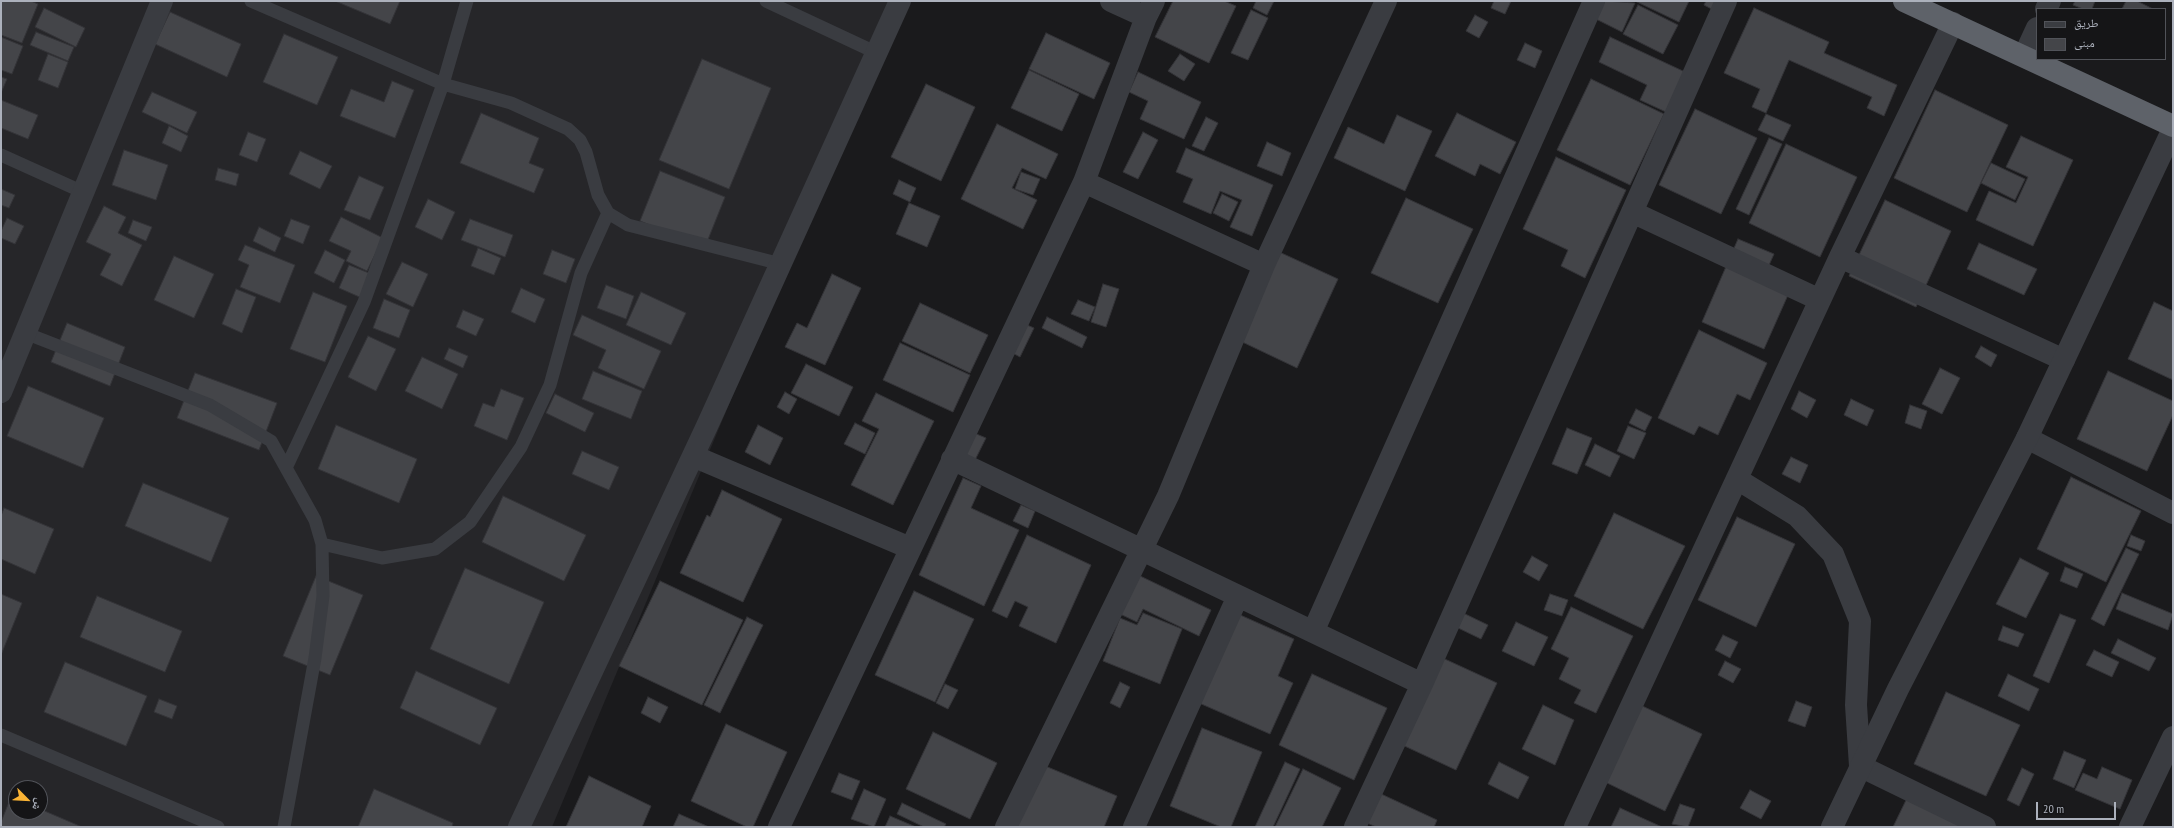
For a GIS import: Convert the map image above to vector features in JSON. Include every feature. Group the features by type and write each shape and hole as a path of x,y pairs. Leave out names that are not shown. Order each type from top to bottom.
{"highway":[{"path":"1904,1 2173,126"}],"street":[{"path":"1,392 162,1"},
{"path":"519,827 693,456 900,1"},
{"path":"779,827 1084,182 1150,9 1111,1"},
{"path":"1006,827 1168,496 1264,265 1386,1"},
{"path":"1313,632 1594,1"},
{"path":"1355,827 1422,684 1726,1"},
{"path":"1575,827 1840,257 1953,23"},
{"path":"2024,56 2036,30"},
{"path":"1832,827 1860,766 1936,612 2027,438 2173,129"},
{"path":"1084,182 1264,265"},
{"path":"1632,212 1820,300"},
{"path":"1840,257 2064,360"},
{"path":"2027,438 2173,513"},
{"path":"693,456 910,548"},
{"path":"952,460 1422,684"},
{"path":"1737,479 1797,516 1833,554 1860,621 1856,705 1860,766"},
{"path":"1134,827 1238,596"},
{"path":"2130,827 2166,769 2173,736"},
{"path":"1860,766 1985,827"}],"lane":[{"path":"251,1 443,84 511,103 568,129 580,140 586,152 598,195 608,213 628,225 781,264"},
{"path":"286,468 364,302 443,84 467,1"},
{"path":"766,1 877,53"},
{"path":"1,155 83,192"},
{"path":"322,544 382,558 435,549 470,522 521,447 550,385 581,273 608,213"},
{"path":"25,333 210,405 271,442 315,520 322,544 322,596 315,658 284,827"},
{"path":"1,735 218,827"}],"shaded area":[{"path":"1,1 898,1 552,827 1,827"}],"building":[{"path":"1,1 31,1 38,4 22,43 1,35"},
{"path":"335,1 400,1 390,24"},
{"path":"1173,1 1224,1 1236,6 1209,63 1155,37"},
{"path":"1256,1 1274,1 1267,15 1253,8"},
{"path":"1494,1 1511,1 1505,14 1491,8"},
{"path":"1605,1 1635,3 1622,32 1596,19"},
{"path":"1635,1 1689,1 1679,22"},
{"path":"1706,1 1730,1 1723,15 1704,5"},
{"path":"2075,1 2095,1 2092,8 2080,8 2073,5"},
{"path":"2126,1 2137,1 2151,8 2122,8"},
{"path":"1638,5 1678,25 1663,54 1623,34"},
{"path":"44,8 85,28 76,47 35,27"},
{"path":"1754,8 1829,42 1824,53 1897,85 1884,116 1867,108 1872,97 1789,60 1766,113 1752,107 1760,89 1724,73"},
{"path":"1251,10 1268,18 1248,60 1231,53"},
{"path":"170,12 241,44 227,77 155,44"},
{"path":"1475,15 1488,22 1479,38 1466,31"},
{"path":"36,32 74,47 68,61 30,45"},
{"path":"1046,33 1110,63 1094,99 1029,69"},
{"path":"284,34 338,57 317,105 263,82"},
{"path":"1,37 23,46 12,74 1,70"},
{"path":"1610,37 1685,72 1666,112 1640,100 1647,85 1599,62"},
{"path":"1525,43 1542,51 1535,68 1517,60"},
{"path":"48,54 68,62 58,88 38,80"},
{"path":"1180,54 1195,64 1184,81 1168,71"},
{"path":"702,59 771,88 729,189 659,160"},
{"path":"1029,70 1079,94 1062,131 1011,108"},
{"path":"1138,72 1201,102 1184,139 1140,119 1148,101 1129,92"},
{"path":"1,77 7,79 1,93"},
{"path":"1591,79 1664,114 1630,185 1557,150"},
{"path":"392,81 414,90 395,138 340,116 351,89 384,102"},
{"path":"926,84 975,107 941,181 891,157"},
{"path":"1935,90 2008,125 1967,212 1894,178"},
{"path":"152,92 197,112 187,133 142,112"},
{"path":"1,100 38,115 28,139 1,128"},
{"path":"1695,109 1757,138 1721,214 1659,185"},
{"path":"481,113 539,138 529,163 544,169 534,193 460,163"},
{"path":"1457,113 1516,142 1500,174 1480,164 1475,176 1435,156"},
{"path":"1766,114 1791,125 1783,141 1758,130"},
{"path":"1397,115 1432,131 1405,191 1334,158 1348,127 1384,144"},
{"path":"1206,117 1218,123 1204,151 1192,146"},
{"path":"997,124 1058,154 1046,179 1022,168 1012,188 1037,200 1023,229 961,199"},
{"path":"169,126 188,136 181,152 162,143"},
{"path":"248,132 266,139 257,162 239,155"},
{"path":"1143,132 1158,140 1138,179 1123,172"},
{"path":"2021,136 2073,160 2033,246 1976,220 1989,191 2016,203 2028,177 2006,167"},
{"path":"1769,138 1782,144 1749,215 1736,209"},
{"path":"1267,142 1291,153 1282,176 1257,166"},
{"path":"1786,144 1857,177 1820,257 1749,223"},
{"path":"1186,148 1273,185 1252,236 1230,227 1242,200 1220,191 1211,214 1183,202 1193,179 1176,172"},
{"path":"124,150 168,165 156,200 112,185"},
{"path":"300,151 332,166 320,189 289,174"},
{"path":"1556,157 1626,190 1585,278 1561,266 1568,250 1523,229"},
{"path":"1991,163 2025,179 2015,200 1981,183"},
{"path":"218,168 239,174 236,186 215,180"},
{"path":"660,171 725,197 705,247 640,221"},
{"path":"1021,172 1040,179 1033,195 1015,189"},
{"path":"359,176 384,187 370,220 344,210"},
{"path":"899,180 916,188 910,202 893,194"},
{"path":"1,189 15,195 9,208 1,205"},
{"path":"1222,194 1238,202 1229,221 1213,213"},
{"path":"1406,198 1473,229 1438,303 1371,273"},
{"path":"428,199 455,212 442,240 415,227"},
{"path":"1885,200 1951,231 1916,307 1849,276"},
{"path":"909,203 940,216 927,247 896,234"},
{"path":"104,206 126,217 118,233 142,245 122,286 100,275 111,254 86,242"},
{"path":"341,217 383,238 367,271 346,261 351,251 329,241"},
{"path":"7,218 24,226 15,244 1,238 1,231"},
{"path":"291,219 310,226 303,244 284,236"},
{"path":"470,219 513,235 505,257 461,240"},
{"path":"133,220 152,227 146,241 128,233"},
{"path":"259,227 281,238 275,252 253,241"},
{"path":"1738,239 1774,254 1765,274 1792,286 1764,349 1702,322"},
{"path":"1979,243 2037,269 2024,295 1967,269"},
{"path":"245,245 295,265 280,303 240,287 249,265 238,260"},
{"path":"478,248 501,258 494,275 471,266"},
{"path":"325,250 345,260 334,283 314,273"},
{"path":"552,250 575,259 566,283 543,274"},
{"path":"1277,251 1338,279 1297,368 1236,339"},
{"path":"174,256 214,274 194,318 154,300"},
{"path":"402,262 428,274 413,307 386,294"},
{"path":"349,265 374,275 364,299 339,288"},
{"path":"832,274 861,288 825,365 785,347 797,323 807,328"},
{"path":"1103,284 1119,289 1106,327 1091,322"},
{"path":"606,285 634,296 626,319 597,308"},
{"path":"521,288 545,299 535,323 511,312"},
{"path":"236,289 256,297 242,333 222,324"},
{"path":"313,292 347,306 325,362 290,349"},
{"path":"641,292 686,313 671,345 626,325"},
{"path":"384,299 410,310 399,338 373,328"},
{"path":"1078,300 1095,307 1089,321 1071,314"},
{"path":"2154,302 2173,311 2173,380 2128,359"},
{"path":"920,303 988,335 970,373 902,341"},
{"path":"463,310 484,319 476,336 456,327"},
{"path":"582,315 661,351 644,389 598,368 606,350 573,335"},
{"path":"1047,317 1087,337 1082,348 1042,328"},
{"path":"1020,322 1034,328 1020,357 1007,350"},
{"path":"67,323 125,347 110,386 51,362"},
{"path":"1699,330 1767,363 1750,400 1737,394 1718,435 1699,426 1694,435 1658,418"},
{"path":"368,336 396,349 376,391 348,377"},
{"path":"900,343 970,375 953,412 883,380"},
{"path":"1981,346 1997,355 1991,367 1975,357"},
{"path":"449,348 468,356 463,368 444,359"},
{"path":"422,357 458,374 442,409 405,391"},
{"path":"806,364 853,387 839,416 791,393"},
{"path":"1940,368 1960,378 1942,414 1922,404"},
{"path":"593,371 642,391 631,419 582,399"},
{"path":"2108,371 2173,401 2173,415 2147,471 2077,439"},
{"path":"195,373 277,403 259,450 177,418"},
{"path":"28,386 104,418 83,468 7,436"},
{"path":"501,389 524,398 507,440 474,426 483,403 494,407"},
{"path":"1799,391 1816,400 1807,418 1791,409"},
{"path":"785,392 797,399 789,414 777,407"},
{"path":"876,393 934,421 893,505 851,485 879,429 862,421"},
{"path":"555,394 594,413 585,432 546,413"},
{"path":"1851,399 1874,410 1867,426 1844,415"},
{"path":"1910,405 1927,411 1921,429 1905,423"},
{"path":"1636,409 1652,417 1645,431 1629,423"},
{"path":"855,423 875,433 865,454 844,444"},
{"path":"336,425 417,459 399,503 318,469"},
{"path":"758,425 783,438 770,465 745,452"},
{"path":"1628,426 1646,433 1634,459 1617,451"},
{"path":"1567,428 1592,438 1577,474 1552,464"},
{"path":"974,433 986,438 975,460 964,455"},
{"path":"1595,444 1620,456 1610,477 1585,465"},
{"path":"582,451 619,467 609,490 572,474"},
{"path":"1791,457 1808,465 1800,483 1782,474"},
{"path":"2071,477 2141,511 2106,582 2037,549"},
{"path":"963,478 981,486 971,508 1019,530 984,606 919,575"},
{"path":"143,483 229,518 211,562 125,526"},
{"path":"722,490 782,519 743,602 680,573 707,515 710,517"},
{"path":"503,496 586,535 564,581 482,542"},
{"path":"1021,505 1035,511 1028,528 1013,521"},
{"path":"4,508 54,529 35,574 1,559 1,516"},
{"path":"1614,513 1685,546 1643,629 1574,596"},
{"path":"1737,517 1795,544 1756,627 1698,600"},
{"path":"1027,535 1091,565 1056,643 1019,626 1028,607 1015,601 1007,618 992,611"},
{"path":"2131,535 2145,541 2141,551 2127,546"},
{"path":"2126,548 2139,554 2104,626 2091,619"},
{"path":"1532,556 1548,565 1539,581 1523,572"},
{"path":"2020,558 2049,573 2026,618 1996,604"},
{"path":"2065,567 2083,574 2077,588 2060,581"},
{"path":"465,568 544,602 509,684 430,649"},
{"path":"1138,575 1211,610 1199,636 1143,609 1137,622 1120,614"},
{"path":"316,576 363,595 330,675 283,656"},
{"path":"660,581 743,620 702,705 619,666"},
{"path":"914,591 974,619 935,702 875,675"},
{"path":"2122,593 2173,614 2168,630 2116,609"},
{"path":"1,594 22,603 1,655"},
{"path":"1550,594 1568,600 1562,616 1544,610"},
{"path":"97,596 182,631 165,672 80,637"},
{"path":"1571,607 1633,636 1596,713 1574,703 1581,690 1559,679 1569,658 1551,649"},
{"path":"1229,610 1294,639 1278,676 1293,683 1270,734 1190,699"},
{"path":"1461,612 1488,625 1481,639 1454,626"},
{"path":"1143,613 1182,629 1160,684 1103,661 1120,618 1137,625"},
{"path":"2060,614 2076,620 2049,683 2033,676"},
{"path":"747,617 763,625 720,713 704,705"},
{"path":"1516,622 1548,637 1534,666 1502,651"},
{"path":"2003,626 2024,634 2018,647 1998,640"},
{"path":"1723,635 1738,642 1730,658 1715,650"},
{"path":"2118,639 2156,658 2149,671 2111,653"},
{"path":"2094,650 2119,662 2112,677 2086,665"},
{"path":"1436,655 1497,683 1456,770 1396,742"},
{"path":"1725,661 1741,669 1733,683 1718,675"},
{"path":"65,662 147,696 126,746 44,712"},
{"path":"416,671 497,708 480,745 400,708"},
{"path":"1312,674 1387,708 1354,780 1279,745"},
{"path":"2008,674 2039,689 2029,711 1998,696"},
{"path":"1120,682 1130,687 1120,708 1110,703"},
{"path":"945,684 958,690 948,709 936,703"},
{"path":"1946,692 2020,725 1986,796 1914,764"},
{"path":"648,697 668,707 660,723 641,713"},
{"path":"159,699 177,706 172,719 154,712"},
{"path":"1796,701 1812,707 1805,727 1788,721"},
{"path":"1638,704 1702,734 1665,811 1603,781"},
{"path":"1543,705 1574,720 1555,765 1522,749"},
{"path":"726,724 787,752 753,827 747,827 691,801"},
{"path":"1202,728 1262,752 1231,827 1221,827 1170,806"},
{"path":"933,732 997,763 970,819 906,789"},
{"path":"2064,751 2086,760 2074,788 2053,779"},
{"path":"1285,762 1300,769 1273,827 1255,827"},
{"path":"1499,762 1529,777 1518,799 1488,784"},
{"path":"1038,763 1117,796 1104,827 1010,827"},
{"path":"2102,767 2132,780 2120,809 2075,790 2083,773 2097,779"},
{"path":"2022,768 2034,774 2019,806 2007,800"},
{"path":"1303,769 1341,788 1322,827 1275,827"},
{"path":"839,773 860,781 852,800 831,792"},
{"path":"589,776 651,806 642,827 566,827"},
{"path":"374,789 453,823 452,827 358,827"},
{"path":"864,789 886,799 874,827 851,819"},
{"path":"1750,790 1771,801 1761,819 1740,808"},
{"path":"1379,793 1437,820 1434,827 1376,827 1365,822"},
{"path":"1909,794 1978,827 1893,827"},
{"path":"902,803 946,824 944,827 924,827 897,814"},
{"path":"8,804 8,820 48,820 48,812 82,827 1,827 1,822"},
{"path":"1680,804 1695,809 1688,827 1672,824"},
{"path":"1620,808 1662,827 1611,827"},
{"path":"679,814 709,827 673,827"},
{"path":"890,816 916,827 885,827"}]}
